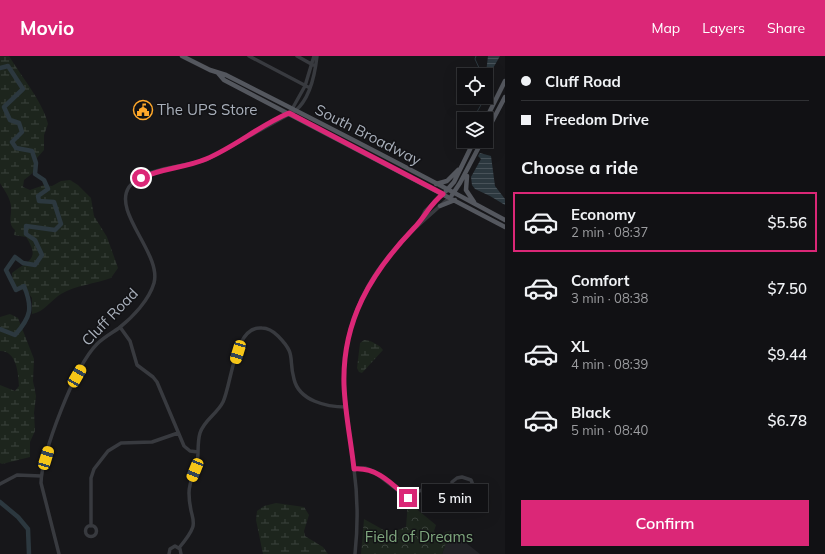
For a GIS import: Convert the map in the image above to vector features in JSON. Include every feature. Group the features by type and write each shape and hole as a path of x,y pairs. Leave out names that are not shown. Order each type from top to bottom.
{"main road":[{"name":"South Broadway","path":"182,56 218,74 224,80 381,153 447,190 455,200 505,227"},
{"path":"490,112 505,81"},
{"path":"493,120 505,97"},
{"name":"South Broadway","path":"292,111 443,194 452,195 474,204 505,220"},
{"path":"443,194 454,182 471,148"},
{"path":"452,195 478,148"},
{"path":"436,184 449,179 463,164"},
{"path":"468,169 466,186 474,204"},
{"path":"440,206 455,200"}],"street":[{"path":"249,56 310,88"},
{"path":"297,56 314,65"},
{"path":"292,111 300,106 310,88 314,56"},
{"path":"292,111 305,86 317,56"},
{"name":"Cluff Road","path":"41,476 61,411 72,386 94,347 120,327 143,304 152,287 155,277 153,262 136,232 127,204 126,194 131,185 141,178 159,171 193,164 208,159 292,111"},
{"path":"419,223 425,211 443,194"},
{"path":"355,554 357,517 354,469 344,383 345,361 349,338 356,313 366,291 386,258 419,223 452,195"},
{"path":"120,327 130,341 137,365 153,376 157,382 178,432 187,449 198,452"},
{"path":"179,548 194,526 189,491 202,428 224,399 242,339 246,334 254,328 261,327 270,330 287,345 292,357 295,383 303,394 316,401 346,407"},
{"path":"91,526 91,475 108,451 121,443 152,442 178,432"},
{"path":"354,469 365,468 373,471 412,501"},
{"path":"0,484 17,475 41,476 41,487 59,554"},
{"path":"408,498 420,489 425,488 431,490 446,504 454,504 472,487 473,483 470,479 460,477 453,480 453,490 459,498"},
{"path":"169,554 171,548 179,548"},
{"path":"179,548 181,554"}],"shaded area":[{"path":"488,56 500,56 493,68 487,68"},
{"path":"480,153 491,156 495,186 505,199 505,205 475,189 472,185 471,177 481,159 478,156"},
{"path":"451,531 480,554 442,554"}],"green space":[{"path":"0,56 9,56 37,98 48,124 44,135 44,150 37,158 35,170 24,180 23,187 30,190 44,185 52,186 61,181 70,180 78,185 91,198 94,216 107,237 118,268 111,278 67,291 57,296 40,311 32,314 32,298 27,291 15,289 13,286 12,273 30,260 33,251 26,237 14,235 15,230 10,222 10,203 7,194 0,183"},
{"path":"10,314 18,318 34,359 33,381 36,396 34,413 35,431 30,442 30,457 2,464 0,463 0,385 15,391 19,386 16,364 10,355 6,352 0,351 0,317"},
{"path":"364,340 375,343 383,350 362,373 359,372 357,368 360,343"},
{"name":"Field of Dreams","path":"408,502 436,525 434,531 437,536 441,537 445,532 451,531 442,554 361,554 364,519 389,533 406,527"},
{"path":"276,503 304,507 309,515 304,531 305,536 323,547 328,554 263,554 256,520 257,511 264,506"}],"waterway":[{"path":"476,56 475,59 479,68"},
{"path":"0,68 8,66 23,89 4,107 10,120 19,123 22,132 12,142 16,148 32,151 36,163 35,174 44,180 48,189 38,196 39,201 54,202 61,224 55,230 26,226 26,234 35,240 42,255 35,265 23,263 15,257 6,270 16,290 24,286 29,300 29,312 24,323 15,335 0,329"},
{"path":"477,112 481,104"},
{"path":"0,502 18,517 28,529 29,554"}],"place":[{"name":"The UPS Store","path":"143,110"}],"route":[{"path":"141,178 159,171 198,163 208,159 289,113 443,194 425,211 419,223 386,258 370,283 354,318 345,361 344,390 354,469 365,468 376,472 408,498"}]}
